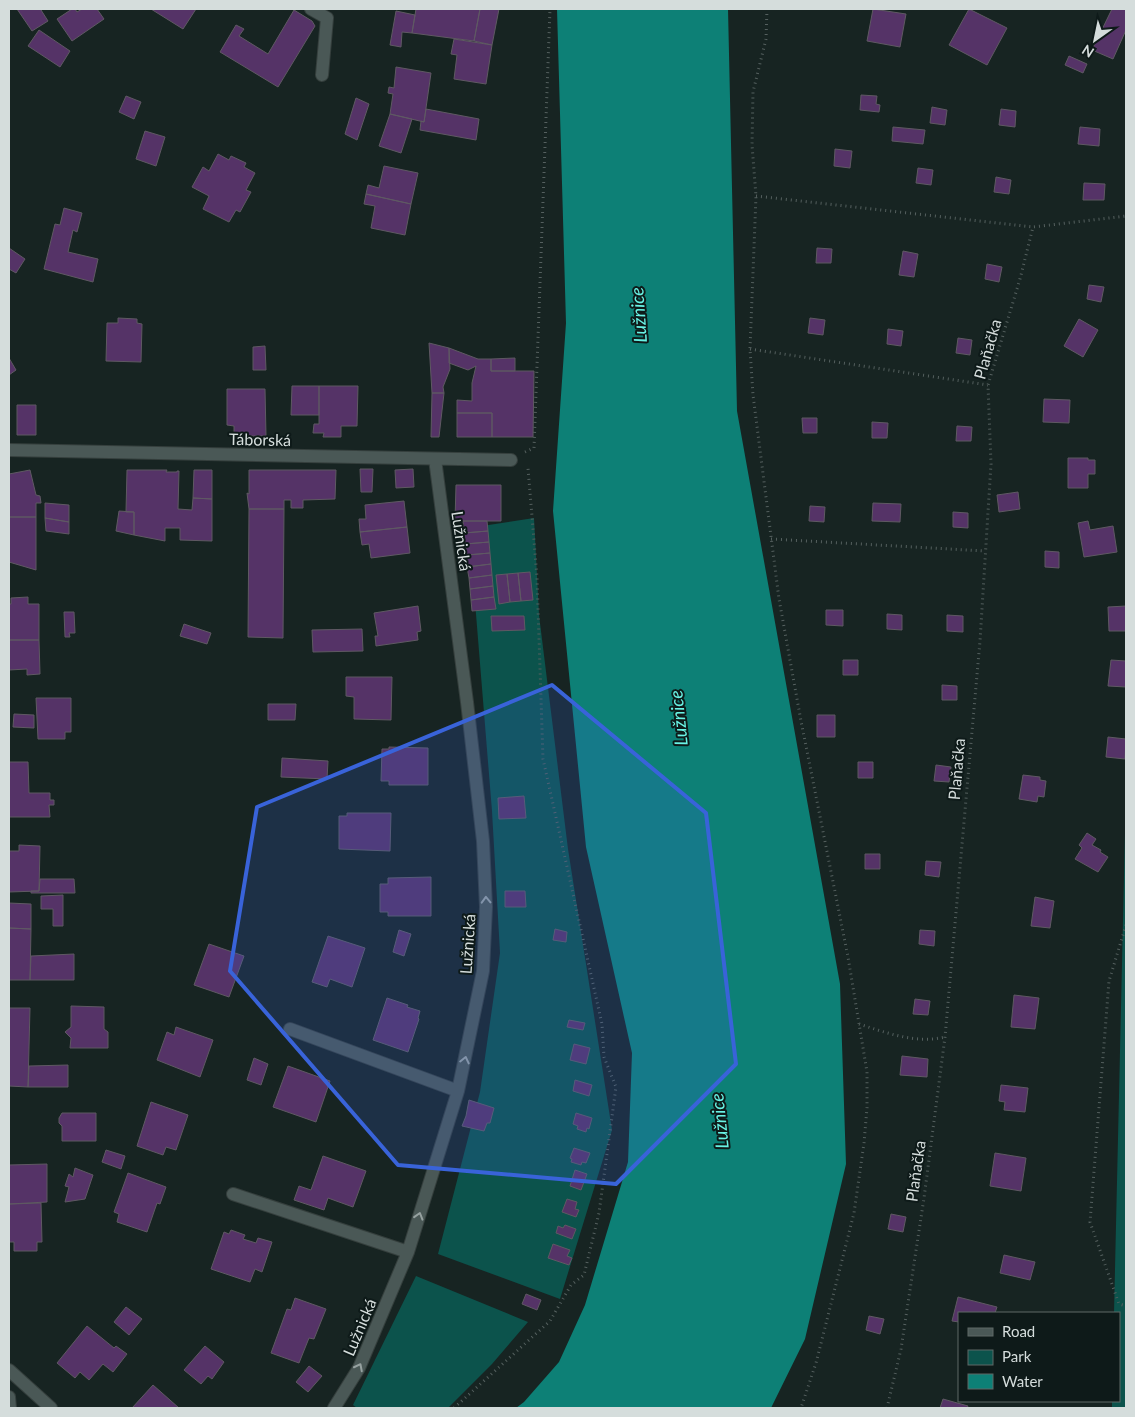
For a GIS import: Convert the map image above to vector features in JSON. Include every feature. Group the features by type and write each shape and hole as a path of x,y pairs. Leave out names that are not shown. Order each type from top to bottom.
{"street":[{"path":"311,9 327,18 322,75"},
{"name":"Táborská","path":"9,450 511,460"},
{"name":"Lužnická","path":"334,1408 359,1368 408,1252 458,1091 483,971 486,907 481,821 435,459"},
{"path":"290,1029 458,1091"},
{"path":"233,1194 408,1252"},
{"path":"9,1370 51,1408"},
{"path":"9,1397 10,1408"}],"path":[{"path":"511,460 534,448 550,9"},
{"path":"767,9 766,39 753,92 752,145 756,196 750,349 753,395 779,599 848,957 867,1072 867,1108 860,1170 851,1222 816,1363 801,1408"},
{"path":"756,196 1032,227 1126,216"},
{"name":"Plaňačka","path":"887,1408 901,1349 924,1198 945,1036 979,651 991,464 988,385 1020,279 1032,227"},
{"path":"750,349 988,385"},
{"path":"454,1408 550,1321 572,1285 584,1275 598,1213 616,1087 604,1056 602,1024 543,759 537,577 528,462"},
{"path":"771,539 985,551"},
{"path":"1126,925 1109,981 1090,1222 1119,1304 1126,1306"},
{"path":"859,1024 884,1032 922,1040 945,1036"}],"highlighted area":[{"path":"552,685 706,813 736,1064 616,1184 398,1165 230,971 257,807"}],"green space":[{"path":"534,518 539,615 568,849 612,1130 560,1299 438,1254 480,1092 500,953 492,811 469,528"},
{"path":"1126,789 1126,1408 1112,1408 1112,1402 1120,1402 1120,1312 1114,1312"},
{"path":"416,1276 528,1322 492,1364 448,1408 357,1408 353,1405"}],"water":[{"name":"Lužnice","path":"557,9 728,9 737,411 840,984 846,1164 805,1339 771,1408 516,1408 524,1402 559,1362 585,1305 628,1162 632,1053 586,847 553,511 566,323"}],"building":[{"path":"17,9 43,9 41,10 48,21 32,31"},
{"path":"75,9 77,12 82,9 97,9 104,19 72,41 57,19"},
{"path":"151,9 196,9 183,29"},
{"path":"416,9 480,9 474,41 412,33"},
{"path":"480,9 499,9 492,45 474,41"},
{"path":"873,9 906,14 900,47 867,41"},
{"path":"969,9 1007,28 987,65 949,45"},
{"path":"1112,9 1126,9 1126,30 1113,59 1092,50"},
{"path":"294,10 312,21 315,26 278,87 220,52 236,25 244,29 239,36 268,54"},
{"path":"396,11 415,15 412,33 402,32 401,47 390,45"},
{"path":"39,30 70,51 60,67 28,46"},
{"path":"454,39 492,45 486,84 454,79 457,55 451,54"},
{"path":"1069,56 1087,64 1083,73 1065,65"},
{"path":"396,67 431,73 424,122 390,114 393,94 388,93 389,87 394,88"},
{"path":"861,95 877,96 876,104 880,105 879,112 860,110"},
{"path":"126,96 141,102 134,119 119,112"},
{"path":"356,98 369,104 357,140 345,134"},
{"path":"932,107 947,110 945,125 930,123"},
{"path":"426,109 479,119 476,140 420,130 421,121 424,122"},
{"path":"1001,109 1016,111 1015,127 999,125"},
{"path":"390,114 412,119 401,153 379,146"},
{"path":"893,127 925,130 923,144 892,141"},
{"path":"1080,127 1100,129 1099,146 1078,144"},
{"path":"145,131 165,137 156,166 136,159"},
{"path":"835,149 852,151 850,168 834,166"},
{"path":"218,154 229,160 231,156 246,163 244,167 255,173 246,190 251,192 240,212 236,210 229,222 203,209 209,196 192,187 203,167 209,171"},
{"path":"384,166 418,173 411,204 366,194 368,185 379,188"},
{"path":"918,168 933,170 931,185 916,183"},
{"path":"996,177 1011,180 1009,194 994,192"},
{"path":"1084,183 1105,184 1104,200 1083,200"},
{"path":"366,194 411,204 405,235 371,228 375,206 364,204"},
{"path":"64,208 82,213 77,232 73,230 68,252 98,259 93,282 44,269 55,224 60,225"},
{"path":"9,248 25,259 16,273 9,269"},
{"path":"817,248 832,249 831,263 816,263"},
{"path":"903,251 918,254 914,277 899,275"},
{"path":"987,264 1002,267 999,282 985,279"},
{"path":"1089,285 1104,287 1101,302 1087,299"},
{"path":"118,318 137,319 137,323 142,324 141,362 106,361 107,323 118,323"},
{"path":"810,318 825,320 823,335 808,333"},
{"path":"1079,319 1098,330 1083,357 1064,346"},
{"path":"888,329 903,331 901,346 887,344"},
{"path":"958,338 972,340 970,355 956,353"},
{"path":"429,343 449,348 450,369 443,387 444,393 432,393"},
{"path":"265,346 266,370 253,370 253,347"},
{"path":"449,348 478,359 491,359 491,371 534,371 533,437 492,437 492,413 457,413 457,400 472,401 472,383 476,366 468,370 449,363"},
{"path":"9,358 16,370 9,375"},
{"path":"515,358 515,371 491,371 491,359"},
{"path":"292,386 319,386 319,415 291,415"},
{"path":"319,386 358,386 357,426 341,426 341,437 323,437 324,433 313,433 314,424 319,424"},
{"path":"227,389 265,389 266,436 244,436 245,433 234,433 234,426 227,425"},
{"path":"432,393 444,393 439,437 431,437"},
{"path":"1044,399 1070,400 1069,423 1043,422"},
{"path":"17,405 36,405 36,435 17,435"},
{"path":"457,413 492,413 492,437 457,437"},
{"path":"802,418 817,418 817,433 803,433"},
{"path":"872,422 888,423 887,438 872,438"},
{"path":"957,426 972,427 971,441 956,441"},
{"path":"1068,458 1095,460 1095,474 1088,474 1088,488 1068,488"},
{"path":"360,469 373,469 372,492 361,492"},
{"path":"413,469 414,487 396,488 395,470"},
{"path":"30,470 36,495 40,496 41,503 36,503 36,517 9,517 9,474"},
{"path":"127,470 179,471 178,509 192,510 193,498 212,499 212,541 180,540 180,528 165,528 165,541 134,535 134,512 126,512"},
{"path":"194,470 212,470 212,499 193,498"},
{"path":"249,470 336,470 335,499 303,500 303,508 291,508 291,500 284,500 284,509 249,509 247,493 249,494"},
{"path":"456,485 501,485 501,521 455,521"},
{"path":"1018,492 1020,509 999,512 997,495"},
{"path":"404,501 407,527 360,532 359,519 366,519 365,505"},
{"path":"45,503 69,505 69,522 45,518"},
{"path":"873,503 901,504 900,522 872,521"},
{"path":"810,506 825,507 824,522 809,521"},
{"path":"249,509 284,509 283,638 248,637"},
{"path":"119,511 134,512 134,535 116,531"},
{"path":"953,512 968,513 968,528 953,527"},
{"path":"9,517 36,517 36,570 9,562"},
{"path":"45,518 69,522 69,534 46,531"},
{"path":"463,521 487,521 488,531 464,533"},
{"path":"1088,521 1090,530 1113,526 1117,552 1084,557 1078,523"},
{"path":"407,527 410,553 371,558 369,544 362,545 360,532"},
{"path":"488,531 489,542 465,544 464,533"},
{"path":"489,542 490,553 467,555 465,544"},
{"path":"1045,551 1059,552 1059,568 1045,567"},
{"path":"490,553 491,564 467,567 467,555"},
{"path":"491,564 492,575 469,578 467,567"},
{"path":"530,572 533,600 521,601 518,573"},
{"path":"518,573 521,601 510,602 507,574"},
{"path":"507,574 510,602 499,604 496,575"},
{"path":"492,575 493,586 470,589 469,578"},
{"path":"493,586 494,597 471,600 470,589"},
{"path":"28,597 28,604 39,604 39,640 9,640 9,604 11,604 11,598"},
{"path":"494,597 496,609 472,611 471,600"},
{"path":"418,606 421,631 417,632 418,640 376,646 375,636 378,636 374,613"},
{"path":"1126,606 1126,631 1109,631 1108,607"},
{"path":"826,610 843,610 843,626 826,625"},
{"path":"64,612 74,612 75,633 69,633 70,637 65,637"},
{"path":"887,614 902,615 902,630 887,629"},
{"path":"947,615 963,616 963,632 947,631"},
{"path":"491,616 524,616 525,630 492,631"},
{"path":"184,624 211,633 207,644 180,636"},
{"path":"362,629 363,651 313,652 312,630"},
{"path":"9,640 39,640 40,674 27,675 27,669 9,670"},
{"path":"843,660 858,660 858,675 843,675"},
{"path":"1111,660 1126,661 1126,687 1108,686"},
{"path":"346,677 392,677 391,720 354,719 354,697 346,696"},
{"path":"942,685 957,686 957,700 942,700"},
{"path":"36,698 71,698 71,732 65,732 65,739 38,739"},
{"path":"268,704 296,704 295,720 268,720"},
{"path":"14,714 34,715 34,728 13,727"},
{"path":"817,715 835,715 835,737 817,737"},
{"path":"1108,737 1126,739 1125,759 1106,757"},
{"path":"389,747 428,748 428,785 389,785 389,781 381,781 382,749 389,749"},
{"path":"282,758 328,761 327,779 281,777"},
{"path":"9,762 28,762 29,793 50,793 50,800 54,800 54,805 49,805 50,817 9,817"},
{"path":"858,762 873,762 873,778 858,778"},
{"path":"936,765 951,767 949,782 934,781"},
{"path":"1023,775 1040,777 1040,780 1046,781 1044,797 1038,796 1037,802 1019,799"},
{"path":"524,796 526,818 499,819 498,798"},
{"path":"347,813 391,813 390,851 339,849 339,816 347,816"},
{"path":"1087,833 1096,839 1092,845 1108,857 1098,872 1075,859 1082,848 1079,845"},
{"path":"19,845 40,846 39,891 9,892 9,851 19,851"},
{"path":"865,854 880,854 880,869 865,869"},
{"path":"926,861 941,862 939,877 925,875"},
{"path":"431,877 431,916 388,916 388,912 380,912 380,884 388,884 388,878"},
{"path":"40,879 74,879 75,893 31,893 31,891 39,891"},
{"path":"505,891 525,891 526,907 505,907"},
{"path":"63,895 63,926 53,926 53,909 41,909 41,896"},
{"path":"1035,897 1054,901 1050,928 1031,926"},
{"path":"9,903 31,904 31,929 9,928"},
{"path":"9,928 31,929 30,980 9,980"},
{"path":"555,929 567,932 566,942 553,940"},
{"path":"399,930 411,934 404,956 393,952"},
{"path":"920,930 935,931 934,946 919,944"},
{"path":"328,936 365,948 352,987 330,979 327,987 312,982"},
{"path":"209,944 244,956 229,997 194,985"},
{"path":"74,954 74,980 30,980 31,956"},
{"path":"1014,995 1039,998 1035,1029 1011,1027"},
{"path":"387,998 420,1011 408,1052 373,1040"},
{"path":"915,999 930,1001 928,1015 913,1014"},
{"path":"71,1006 104,1007 104,1029 108,1032 108,1048 70,1048 71,1038 65,1032 71,1027"},
{"path":"9,1008 30,1008 28,1087 9,1086"},
{"path":"569,1020 585,1023 583,1030 567,1027"},
{"path":"176,1027 213,1040 200,1077 157,1060 167,1032 174,1035"},
{"path":"574,1044 590,1048 586,1064 570,1060"},
{"path":"902,1056 928,1059 927,1077 900,1075"},
{"path":"254,1058 268,1064 261,1085 247,1080"},
{"path":"68,1065 68,1087 28,1087 29,1066"},
{"path":"288,1066 330,1081 316,1122 273,1107"},
{"path":"575,1080 592,1085 589,1096 573,1091"},
{"path":"1001,1085 1028,1088 1025,1112 1004,1110 1005,1102 999,1101"},
{"path":"469,1100 494,1108 490,1123 487,1123 484,1131 462,1126"},
{"path":"151,1102 188,1115 176,1150 166,1147 163,1155 137,1146"},
{"path":"62,1113 96,1113 96,1141 62,1141 62,1126 59,1123 59,1118"},
{"path":"576,1113 592,1118 589,1129 587,1128 586,1132 577,1129 578,1126 573,1124"},
{"path":"574,1148 590,1153 586,1163 582,1162 581,1165 571,1162 572,1159 570,1158"},
{"path":"106,1150 125,1156 121,1169 102,1162"},
{"path":"995,1153 1026,1158 1021,1191 990,1186"},
{"path":"323,1156 366,1171 353,1207 328,1198 324,1210 294,1200 299,1186 311,1190"},
{"path":"47,1164 47,1202 9,1204 9,1165"},
{"path":"75,1168 93,1175 85,1199 65,1202 69,1187 65,1186 69,1174 73,1177"},
{"path":"575,1170 587,1174 581,1190 570,1186"},
{"path":"128,1173 166,1187 160,1204 157,1203 147,1232 117,1222 119,1214 114,1212"},
{"path":"567,1199 577,1202 575,1209 579,1210 576,1217 562,1212"},
{"path":"41,1203 42,1242 37,1242 37,1251 14,1251 14,1242 9,1242 9,1204"},
{"path":"891,1214 906,1217 903,1232 888,1229"},
{"path":"565,1225 576,1229 572,1239 556,1233 558,1226 563,1228"},
{"path":"231,1230 245,1235 243,1239 256,1243 258,1238 272,1242 262,1272 255,1269 250,1282 211,1269 224,1232 229,1234"},
{"path":"553,1244 570,1250 567,1256 572,1258 569,1265 548,1258"},
{"path":"1004,1255 1035,1262 1030,1280 1000,1273"},
{"path":"526,1294 541,1300 537,1310 522,1304"},
{"path":"958,1297 997,1307 995,1312 958,1312 958,1322 952,1321"},
{"path":"295,1298 326,1309 314,1339 309,1338 299,1363 271,1353 287,1309 291,1310"},
{"path":"126,1307 142,1319 129,1335 114,1322"},
{"path":"869,1316 884,1319 880,1334 866,1330"},
{"path":"87,1326 114,1348 116,1346 127,1354 113,1372 103,1364 89,1380 80,1372 75,1378 57,1363"},
{"path":"205,1346 224,1362 212,1379 208,1376 201,1384 184,1370"},
{"path":"309,1366 322,1376 308,1392 296,1382"},
{"path":"153,1385 179,1408 132,1408"},
{"path":"943,1399 968,1406 967,1408 940,1408"}]}
